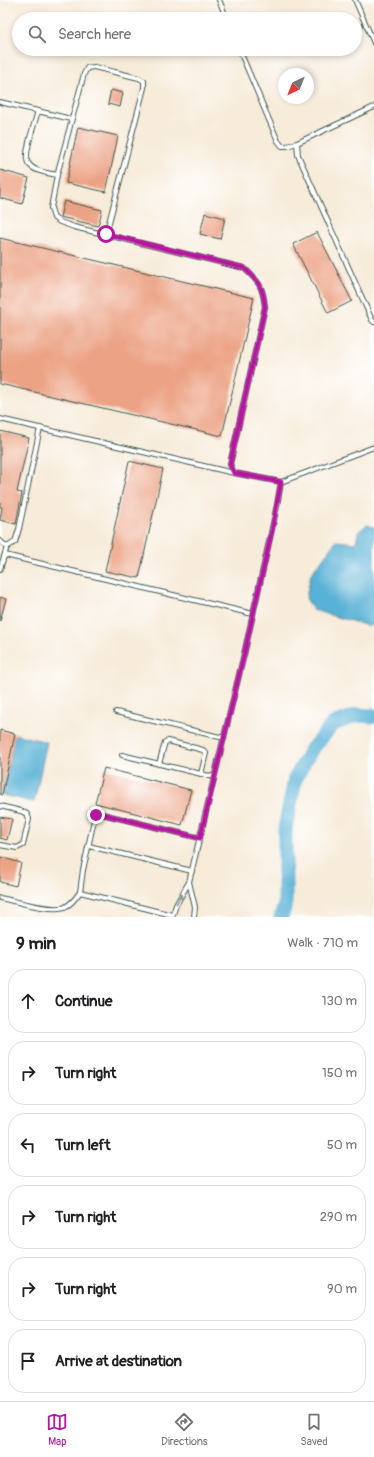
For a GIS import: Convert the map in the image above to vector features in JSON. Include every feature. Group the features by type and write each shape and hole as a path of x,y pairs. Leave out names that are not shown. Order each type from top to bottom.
{"lane":[{"path":"219,0 224,12"},
{"path":"355,0 360,12"},
{"path":"362,16 374,43"},
{"path":"242,56 278,141 282,146 297,143 374,107"},
{"path":"106,234 144,88 144,81 140,78 94,67 87,68 84,74 71,119 57,175 51,208 54,218 74,227 244,268 256,279 263,292 265,307 230,464 234,473"},
{"path":"0,102 71,119"},
{"path":"38,112 26,156 28,163 37,170 57,175"},
{"path":"297,143 298,155 374,322"},
{"path":"0,419 234,473 281,482 374,447"},
{"path":"7,546 15,542 20,530 40,428"},
{"path":"80,892 172,916 176,905 189,882 253,614 281,482"},
{"path":"0,541 7,546"},
{"path":"0,569 7,546"},
{"path":"5,555 253,614"},
{"path":"116,712 224,738"},
{"path":"159,764 165,742 168,741 206,752 201,774"},
{"path":"122,755 214,777"},
{"path":"0,806 21,811 27,814 29,819 23,845 17,848 0,845"},
{"path":"0,898 55,909 65,907 73,901 80,892 83,870 96,815 102,814 200,838"},
{"path":"88,846 192,871"},
{"path":"189,882 195,907 194,917"}],"water":[{"path":"367,525 374,527 374,626 365,625 313,610 306,598 311,574 336,541 356,543 358,532"},
{"path":"15,734 47,742 34,802 2,795"}],"building":[{"path":"111,90 123,93 120,107 108,104"},
{"path":"78,127 118,136 106,192 66,183"},
{"path":"0,170 29,178 22,204 0,198"},
{"path":"64,201 102,210 98,226 60,217"},
{"path":"205,213 225,218 220,239 200,234"},
{"path":"317,232 352,301 328,313 293,244"},
{"path":"0,238 254,298 222,436 0,384"},
{"path":"0,431 29,438 17,492 22,493 16,524 0,520 2,507 0,507"},
{"path":"129,461 163,469 139,578 105,571"},
{"path":"0,597 6,599 0,621"},
{"path":"0,730 15,734 2,795 0,794"},
{"path":"104,768 191,790 182,825 95,803"},
{"path":"0,817 12,819 7,840 0,838"},
{"path":"0,857 21,863 16,886 0,882"}],"waterway":[{"path":"281,917 285,905 285,829 295,779 311,750 333,724 357,715 374,716"}],"route":[{"path":"96,815 102,814 200,838 245,650 272,530 281,482 234,473 230,464 265,307 263,292 256,279 244,268 106,234"}]}
